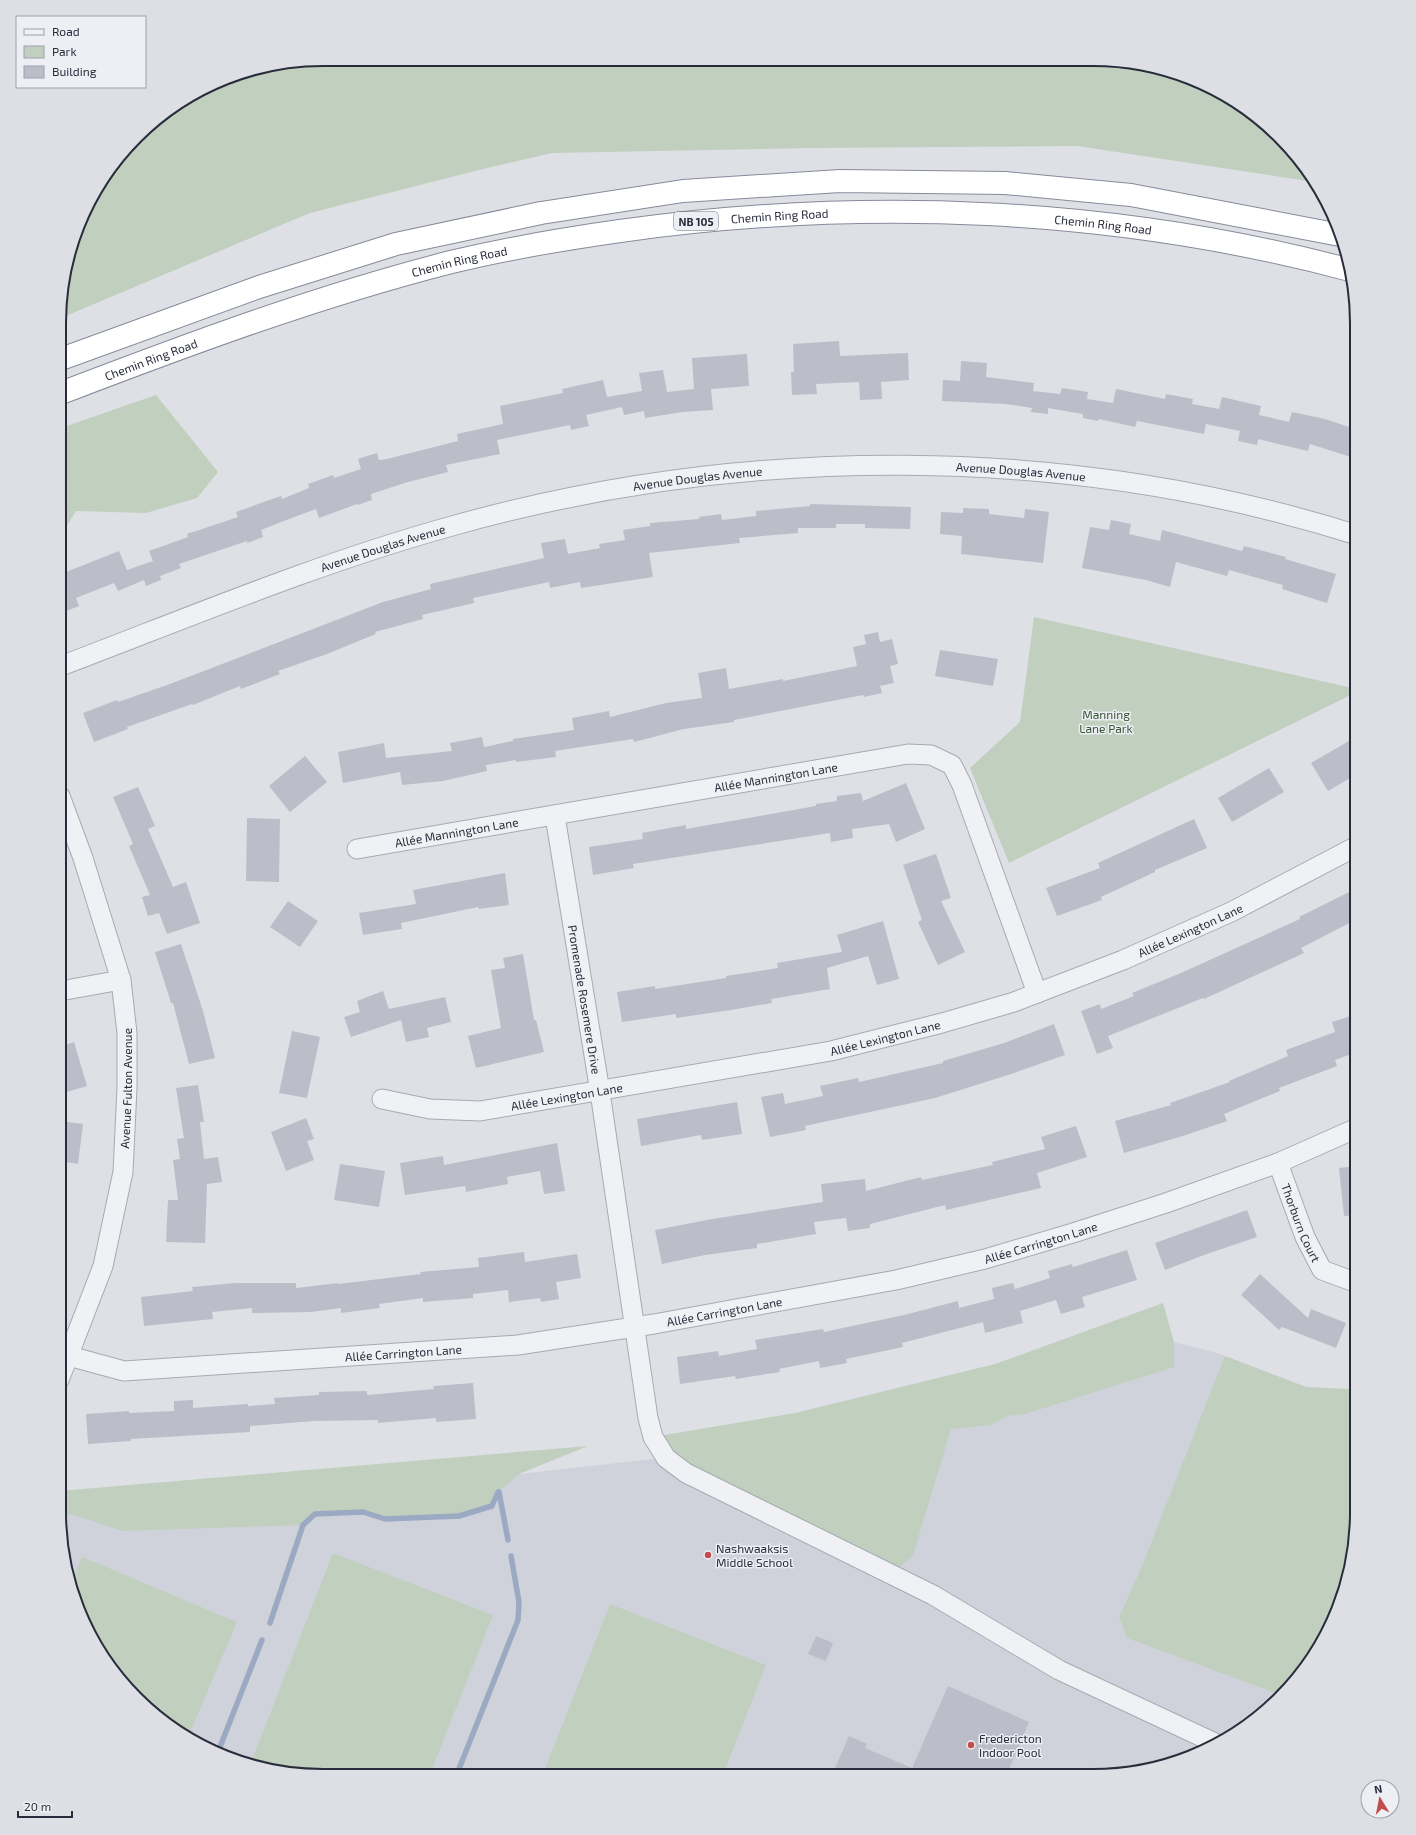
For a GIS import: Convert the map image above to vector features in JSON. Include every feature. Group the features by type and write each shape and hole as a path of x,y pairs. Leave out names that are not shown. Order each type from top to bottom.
{"highway":[{"path":"66,357 259,287 396,244 541,213 683,191 840,181 1004,183 1131,195 1333,233"},
{"name":"Chemin Ring Road","path":"66,391 188,345 366,286 443,264 515,248 579,237 688,222 806,213 919,212 1021,216 1112,225 1207,238 1344,268"}],"street":[{"name":"Avenue Douglas Avenue","path":"66,664 325,566 386,545 453,525 525,507 606,490 692,477 773,469 932,464 1016,470 1079,476 1178,491 1244,504 1316,522 1350,533"},
{"name":"Allée Mannington Lane","path":"358,849 908,754 931,755 952,765 962,785 1037,993"},
{"name":"Avenue Fulton Avenue","path":"66,812 83,858 121,980 127,1033 127,1088 123,1172 103,1266 66,1363"},
{"name":"Promenade Rosemere Drive","path":"555,816 600,1092 648,1418 653,1438 666,1458 686,1473 933,1595 1059,1670 1211,1741"},
{"name":"Allée Lexington Lane","path":"382,1099 430,1109 480,1111 600,1092 831,1051 942,1023 1037,993 1123,960 1230,912 1350,850"},
{"path":"66,989 121,980"},
{"name":"Allée Carrington Lane","path":"69,1356 124,1370 518,1345 634,1327 896,1280 985,1259 1166,1203 1278,1163 1350,1131"},
{"name":"Thorburn Court","path":"1278,1163 1305,1237 1322,1270 1350,1280"}],"shaded area":[{"name":"Nashwaaksis Middle School","path":"1174,1342 1217,1353 1306,1387 1350,1513 1348,1546 1341,1579 1324,1626 1316,1641 1297,1669 1275,1694 1236,1726 1207,1743 1176,1755 1127,1767 1093,1769 323,1769 289,1767 256,1760 209,1743 180,1726 153,1705 109,1655 100,1641 92,1626 80,1595 68,1546 66,1514 519,1474 812,1441 927,1408"}],"green space":[{"path":"323,66 1093,66 1127,68 1176,80 1207,92 1222,100 1250,119 1275,141 1297,166 1308,181 1077,146 811,148 552,153 310,213 66,316 68,289 75,256 92,209 109,180 130,153 166,119 194,100 209,92 240,80 289,68"},
{"path":"156,395 218,472 197,498 146,513 76,511 66,527 66,426"},
{"name":"Manning Lane Park","path":"1034,617 1350,687 1350,695 1009,863 970,768 1020,722"},
{"path":"1163,1303 1174,1342 1174,1367 1025,1414 1008,1416 991,1425 951,1429 913,1555 891,1575 686,1473 653,1437 795,1413 995,1364"},
{"path":"1225,1356 1306,1387 1350,1389 1350,1512 1348,1546 1341,1579 1324,1626 1316,1641 1297,1669 1276,1693 1127,1638 1119,1617 1140,1571"},
{"path":"588,1446 519,1474 498,1492 492,1506 459,1516 385,1519 363,1512 315,1514 303,1525 123,1531 74,1515 66,1515 66,1490"},
{"path":"333,1553 493,1615 432,1769 323,1769 289,1767 252,1759"},
{"path":"82,1557 237,1622 190,1732 153,1705 119,1669 100,1641 92,1626 74,1576"},
{"path":"610,1604 766,1665 725,1769 545,1769"}],"building":[{"path":"839,341 840,356 908,353 909,380 881,382 882,399 860,400 859,382 816,384 817,394 792,395 791,372 794,372 793,344"},
{"path":"747,354 749,386 711,389 713,410 682,412 645,418 644,411 624,415 622,407 586,415 589,426 571,430 570,425 497,440 500,454 446,465 448,472 408,482 371,494 372,500 319,518 316,509 261,530 263,537 179,564 181,568 160,576 161,580 146,586 144,580 118,591 114,583 76,598 79,606 66,611 66,572 119,551 127,570 153,561 149,551 188,537 187,534 238,517 236,512 281,496 282,499 309,488 308,484 333,475 334,478 361,469 358,459 377,453 379,460 387,459 458,441 457,434 503,424 500,406 563,393 562,389 603,380 607,397 642,391 639,373 663,370 667,392 694,389 692,358"},
{"path":"961,361 987,363 986,377 1034,383 1033,391 1060,394 1062,388 1088,392 1087,399 1113,403 1116,389 1165,399 1166,394 1193,399 1192,404 1219,409 1222,397 1261,406 1259,415 1289,422 1292,412 1325,419 1350,427 1350,457 1310,444 1308,451 1258,439 1257,445 1238,441 1240,431 1206,424 1204,434 1137,421 1135,427 1099,419 1098,421 1083,418 1083,414 1048,408 1048,414 1031,412 1032,408 1006,404 942,401 943,380 960,381"},
{"path":"810,504 911,507 910,529 865,528 865,524 836,524 836,528 798,528 798,533 739,538 740,543 649,553 653,577 581,588 580,582 550,588 549,582 473,598 474,603 422,615 423,619 375,632 376,634 327,654 278,671 280,674 241,689 240,686 193,705 192,704 127,727 128,729 94,742 83,713 117,700 118,702 170,684 383,602 431,589 430,584 544,558 541,543 565,539 568,554 600,548 599,544 625,540 623,530 650,526 650,523 699,519 699,517 721,514 722,520 756,516 756,511 810,506"},
{"path":"963,508 989,509 989,514 1024,518 1025,509 1049,512 1043,563 961,554 962,536 940,534 941,512 963,513"},
{"path":"1111,520 1131,524 1129,534 1160,541 1162,530 1242,551 1244,546 1286,557 1285,559 1336,574 1327,603 1282,589 1283,585 1229,570 1227,576 1176,562 1170,587 1146,580 1082,568 1090,527 1109,530"},
{"path":"878,632 880,642 892,639 898,664 890,666 894,683 880,686 882,693 864,697 863,695 734,720 734,722 684,729 634,742 633,739 555,751 556,757 516,762 516,760 486,765 487,771 443,781 402,785 400,772 343,783 338,752 384,743 386,758 452,751 450,743 482,737 484,747 513,741 513,739 574,730 572,718 609,711 610,717 666,703 702,698 698,673 726,668 729,689 783,679 783,681 857,666 853,647 866,644 864,635"},
{"path":"940,650 998,659 993,686 935,676"},
{"path":"1349,741 1350,743 1350,778 1328,791 1311,763"},
{"path":"305,756 327,782 290,812 269,786"},
{"path":"1269,768 1284,792 1232,822 1218,798"},
{"path":"906,783 925,829 896,842 889,824 852,829 853,838 831,842 830,833 633,864 634,868 593,875 589,847 643,839 642,833 686,825 686,829 816,806 816,804 837,801 837,796 861,793 863,801"},
{"path":"138,787 155,826 148,829 173,887 186,882 200,923 167,934 159,913 148,916 142,897 150,895 129,846 133,844 113,797"},
{"path":"247,818 280,819 279,882 246,881"},
{"path":"1194,819 1207,848 1155,870 1155,872 1101,897 1102,900 1057,916 1046,888 1100,868 1098,863"},
{"path":"936,854 951,898 941,901 965,952 938,965 918,922 922,920 903,865"},
{"path":"505,873 509,905 479,909 478,907 401,923 402,929 363,935 359,913 416,904 413,890"},
{"path":"1350,892 1350,923 1301,948 1304,953 1204,999 1203,998 1108,1036 1113,1048 1097,1054 1081,1011 1100,1004 1101,1009 1134,996 1132,993 1181,973 1300,919 1299,917"},
{"path":"288,901 318,921 300,947 270,927"},
{"path":"883,921 899,979 877,985 868,956 827,968 830,989 771,999 772,1003 731,1010 676,1018 676,1014 622,1022 617,992 655,986 655,989 726,978 726,976 778,968 777,963 842,952 837,935"},
{"path":"181,944 203,1011 215,1058 189,1064 173,1003 171,1003 155,952"},
{"path":"523,954 534,1020 536,1020 544,1052 476,1068 468,1036 501,1028 491,970 505,968 503,958"},
{"path":"383,991 389,1009 445,997 451,1022 427,1028 429,1037 406,1042 401,1020 351,1037 344,1017 360,1012 357,1001"},
{"path":"1350,1016 1350,1055 1335,1060 1337,1066 1279,1088 1280,1091 1224,1114 1227,1121 1183,1136 1124,1153 1115,1121 1171,1105 1170,1103 1230,1082 1229,1081 1288,1056 1286,1050 1335,1032 1332,1022"},
{"path":"1054,1024 1065,1055 935,1098 805,1126 806,1130 770,1137 761,1097 783,1093 785,1104 823,1096 820,1086 858,1078 859,1082 943,1063 943,1061 1004,1043"},
{"path":"292,1031 320,1037 307,1098 279,1093"},
{"path":"74,1042 87,1086 66,1092 66,1045"},
{"path":"198,1085 204,1122 200,1122 204,1159 218,1157 222,1182 207,1184 205,1243 166,1242 168,1200 178,1200 173,1160 180,1159 177,1139 184,1138 176,1088"},
{"path":"737,1102 742,1134 702,1140 701,1135 641,1146 637,1119"},
{"path":"306,1118 314,1139 307,1141 314,1160 286,1171 271,1132"},
{"path":"66,1122 83,1124 78,1164 66,1162"},
{"path":"1076,1126 1087,1157 1037,1173 1041,1188 946,1210 945,1205 870,1224 870,1228 848,1231 846,1218 814,1222 816,1234 757,1244 757,1248 705,1255 662,1264 655,1230 712,1219 823,1202 821,1184 865,1179 866,1191 921,1177 922,1180 993,1165 992,1162 1045,1149 1041,1137"},
{"path":"557,1143 565,1191 544,1194 540,1171 507,1177 508,1184 466,1192 465,1186 405,1195 400,1163 443,1156 444,1165"},
{"path":"340,1164 385,1171 379,1207 334,1200"},
{"path":"1350,1167 1350,1216 1344,1216 1339,1168"},
{"path":"1247,1210 1257,1237 1165,1270 1155,1243"},
{"path":"1127,1250 1137,1280 1082,1297 1085,1307 1061,1314 1056,1300 1020,1311 1023,1323 985,1333 983,1322 902,1343 903,1347 846,1359 847,1363 820,1368 819,1361 779,1369 780,1372 736,1379 735,1376 680,1384 677,1357 718,1351 719,1356 757,1349 755,1340 823,1329 824,1332 904,1315 958,1301 959,1308 994,1299 992,1288 1013,1283 1015,1289 1050,1278 1048,1271 1072,1264 1073,1267"},
{"path":"524,1252 525,1262 577,1254 581,1278 556,1282 559,1299 541,1302 540,1298 509,1302 508,1290 473,1294 473,1298 423,1302 423,1298 379,1304 380,1308 341,1313 341,1308 311,1312 252,1313 252,1308 212,1312 213,1319 144,1326 141,1297 193,1291 192,1287 235,1283 296,1283 296,1288 338,1284 421,1274 420,1272 479,1267 478,1258"},
{"path":"1260,1274 1308,1318 1311,1309 1346,1323 1336,1348 1282,1327 1279,1330 1241,1295"},
{"path":"473,1383 476,1419 436,1422 436,1418 378,1423 378,1420 314,1421 250,1426 250,1432 131,1439 131,1441 88,1444 86,1414 129,1411 129,1413 174,1411 174,1401 193,1400 193,1408 248,1404 248,1406 275,1404 274,1398 319,1395 319,1392 367,1391 367,1395 434,1389 433,1386"},
{"path":"816,1636 833,1643 826,1661 808,1654"},
{"name":"Fredericton Indoor Pool","path":"948,1686 1029,1722 1009,1769 835,1769 849,1736 867,1744 865,1748 912,1768"}],"waterway":[{"path":"270,1623 303,1525 315,1514 363,1512 385,1519 459,1516 492,1506 498,1492"},
{"path":"499,1492 508,1540"},
{"path":"459,1769 518,1620 519,1602 511,1556"},
{"path":"220,1747 262,1640"}],"place":[{"name":"Nashwaaksis Middle School","path":"708,1555"},
{"name":"Fredericton Indoor Pool","path":"971,1745"}]}
